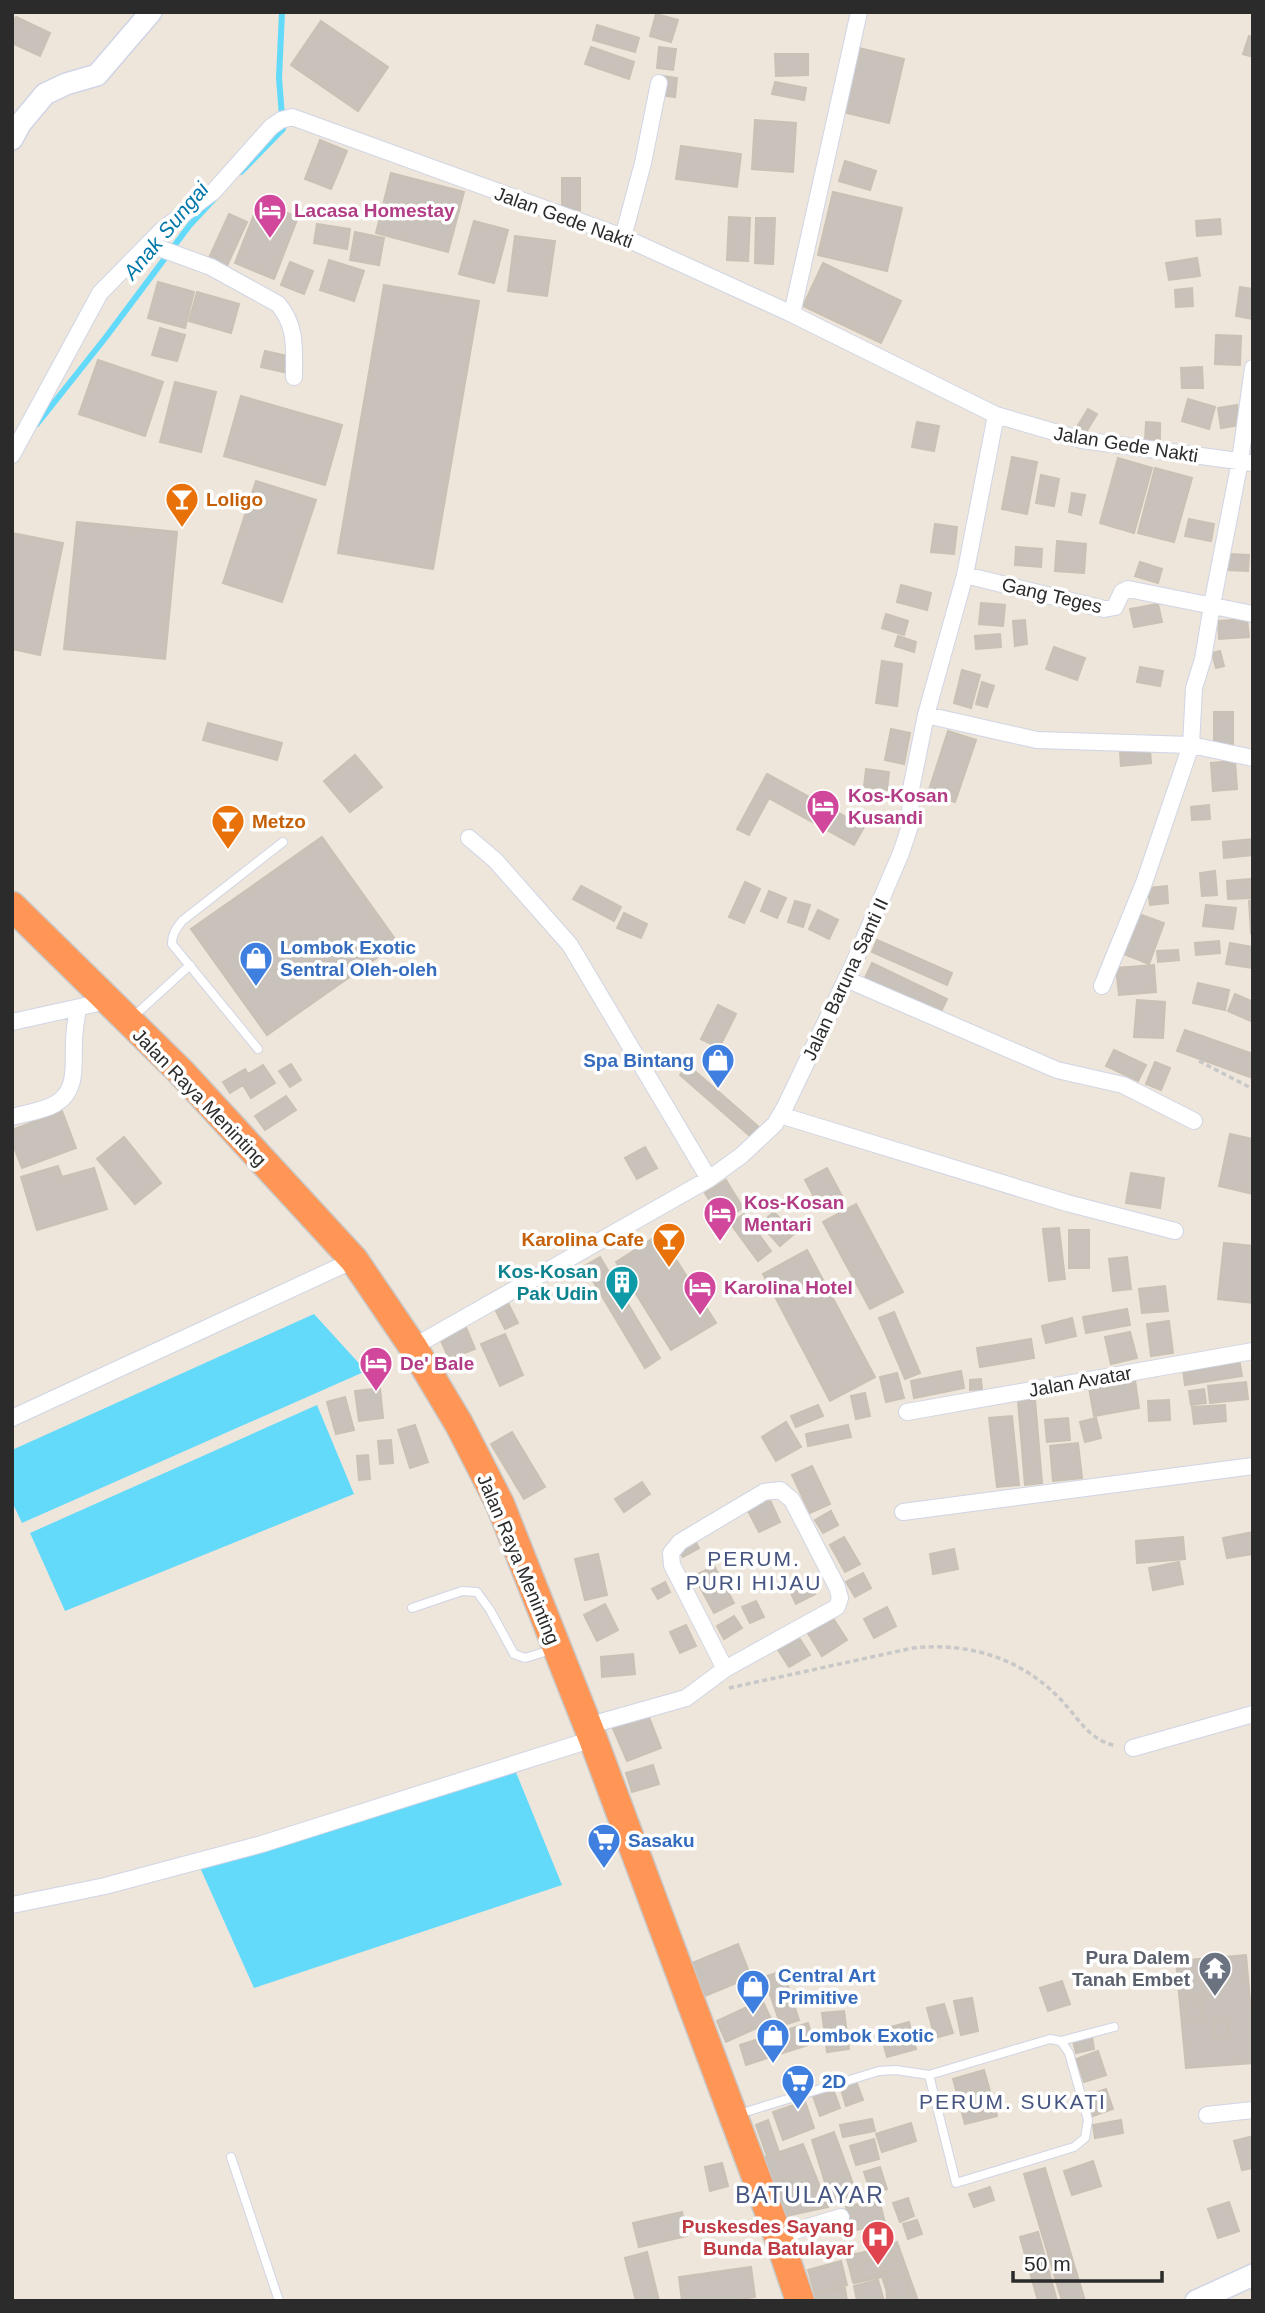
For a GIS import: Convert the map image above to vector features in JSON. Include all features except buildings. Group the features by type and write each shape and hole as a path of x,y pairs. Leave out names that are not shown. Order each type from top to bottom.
{"highway":[{"name":"Jalan Raya Meninting","path":"12,906 181,1072 354,1260 413,1347 459,1424 500,1504 590,1733 800,2301"}],"street":[{"path":"12,139 20,124 45,94 66,84 97,75 151,12"},
{"path":"792,314 859,12"},
{"path":"623,237 643,163 659,83"},
{"name":"Jalan Gede Nakti","path":"14,452 100,293 155,246 162,230 214,191 271,127 284,118 292,117 623,237 792,314 996,415 1082,440 1247,462"},
{"path":"155,246 211,267 278,304 285,312 293,331 294,377"},
{"path":"1102,986 1144,883 1191,744 1194,688 1203,659 1212,605 1247,462 1253,368"},
{"name":"Jalan Baruna Santi II","path":"413,1347 709,1179 742,1155 775,1124 846,979 901,853 910,826 911,789 926,716 965,575 996,415"},
{"name":"Gang Teges","path":"965,575 1104,609 1115,607 1122,592 1128,589 1253,614"},
{"path":"926,716 1037,740 1191,744 1253,758"},
{"path":"469,838 495,860 570,945 709,1179"},
{"path":"846,979 1057,1070 1123,1085 1194,1121"},
{"path":"12,1023 107,1001"},
{"path":"12,1117 55,1104 68,1093 75,1063 78,1009"},
{"path":"780,1115 1067,1203 1175,1231"},
{"path":"12,1418 354,1260"},
{"name":"Jalan Avatar","path":"907,1412 1253,1351"},
{"path":"903,1512 1253,1466"},
{"path":"12,1905 105,1886 262,1844 686,1698 725,1670 833,1611 840,1598 837,1587 792,1500 780,1490 764,1492 680,1542 671,1553 672,1565 725,1670"},
{"path":"1133,1748 1253,1714"},
{"path":"1207,2115 1253,2110"},
{"path":"778,2236 841,2217"},
{"path":"1196,2301 1253,2275"}],"lane":[{"path":"258,1049 172,944 176,929 182,921 283,842"},
{"path":"128,1021 190,965"},
{"path":"412,1608 470,1590 477,1592 490,1610 514,1654 525,1658 557,1649"},
{"path":"733,2116 879,2071 896,2070 929,2075 1050,2039 1062,2041 1114,2027"},
{"path":"929,2075 956,2183 1074,2147 1085,2138 1088,2120 1069,2053 1062,2041"},
{"path":"231,2157 279,2301"}],"path":[{"path":"1199,1062 1253,1088"},
{"path":"726,1689 913,1648 970,1648 1005,1660 1038,1678 1066,1704 1084,1728 1101,1741 1122,1748 1133,1748"}],"water":[{"path":"314,1314 366,1371 22,1523 12,1502 12,1450"},
{"path":"317,1405 354,1494 65,1611 30,1533"},
{"path":"513,1765 562,1885 254,1988 198,1863"}],"waterway":[{"name":"Anak Sungai","path":"241,172 283,129 279,78 282,12"},
{"name":"Anak Sungai","path":"37,424 189,226 214,199"}],"place":[{"name":"Lacasa Homestay","path":"270,240"},
{"name":"Loligo","path":"182,529"},
{"name":"Kos-Kosan Kusandi","path":"823,836"},
{"name":"Metzo","path":"228,851"},
{"name":"Lombok Exotic Sentral Oleh-oleh","path":"256,988"},
{"name":"Spa Bintang","path":"718,1090"},
{"name":"Kos-Kosan Mentari","path":"720,1243"},
{"name":"Karolina Cafe","path":"669,1269"},
{"name":"Kos-Kosan Pak Udin","path":"622,1312"},
{"name":"Karolina Hotel","path":"700,1317"},
{"name":"De' Bale","path":"376,1393"},
{"name":"Sasaku","path":"604,1870"},
{"name":"Pura Dalem Tanah Embet","path":"1215,1998"},
{"name":"Central Art Primitive","path":"753,2016"},
{"name":"Lombok Exotic","path":"773,2065"},
{"name":"2D","path":"798,2111"},
{"name":"Puskesdes Sayang Bunda Batulayar","path":"878,2267"}],"district":[{"name":"PERUM. PURI HIJAU","path":"754,1571"},
{"name":"PERUM. SUKATI","path":"1013,2102"},
{"name":"BATULAYAR","path":"810,2195"}]}
